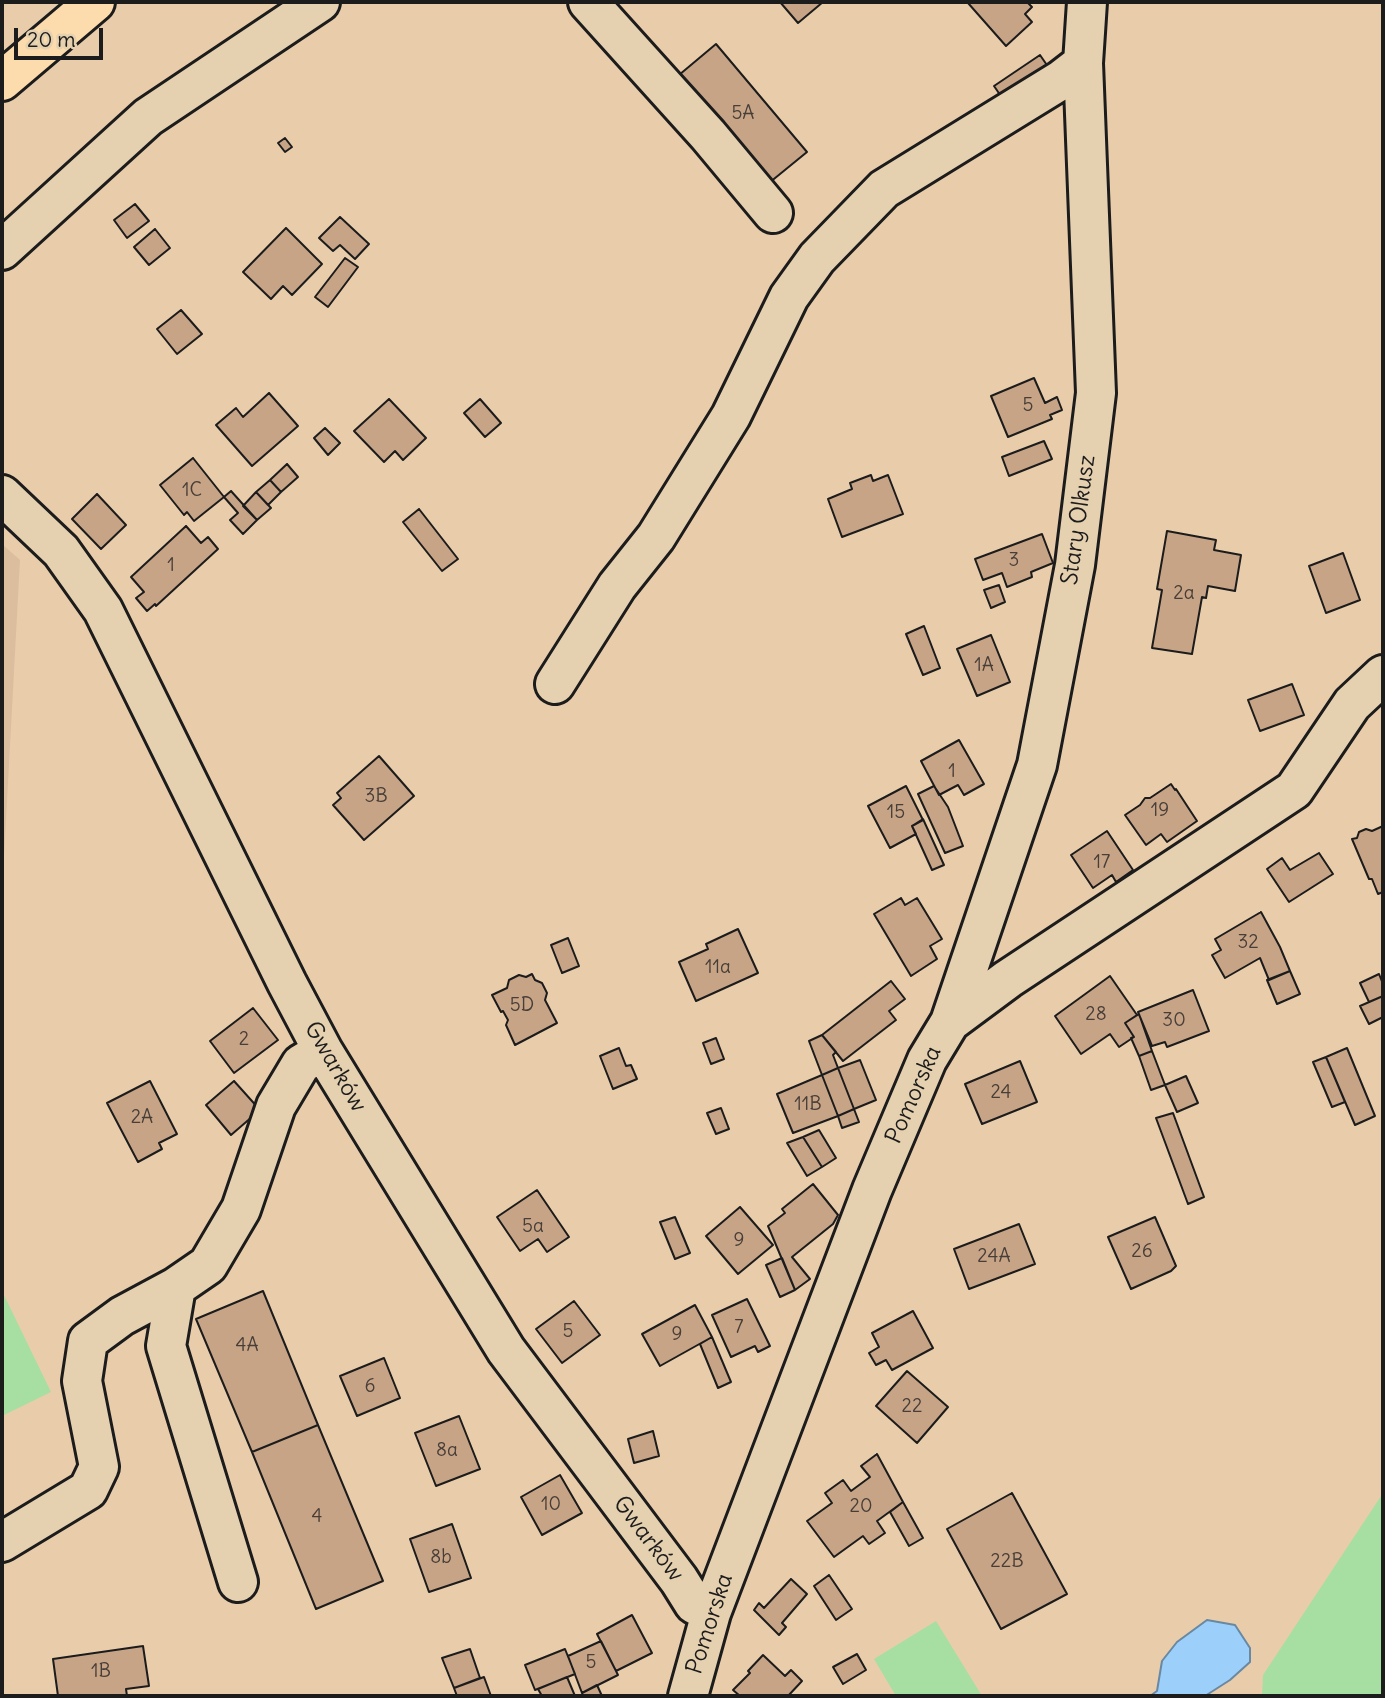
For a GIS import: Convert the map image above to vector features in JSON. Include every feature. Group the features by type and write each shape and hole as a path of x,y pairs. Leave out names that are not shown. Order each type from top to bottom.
{"main road":[{"path":"2,81 95,2"}],"street":[{"path":"2,250 148,117 320,2"},
{"path":"588,2 708,135 773,213"},
{"name":"Stary Olkusz","path":"950,1022 1037,765 1075,565 1096,393 1083,63 1087,2"},
{"path":"555,684 617,586 656,537 731,416 789,297 817,258 884,189 1061,80 1083,63"},
{"name":"Gwarków","path":"2,495 61,551 103,610 323,1051 506,1350 679,1580 694,1604 711,1614"},
{"name":"Pomorska","path":"688,1696 711,1614 872,1190 927,1060 950,1022 1008,979 1294,790 1352,704 1383,675"},
{"path":"2,1542 88,1490 99,1466 82,1381 88,1341 208,1265 241,1209 276,1106 301,1065 323,1051"},
{"path":"176,1287 166,1346 238,1582"}],"shaded area":[{"path":"2,544 20,560 2,894"}],"green space":[{"path":"2,1291 51,1392 2,1416"},
{"path":"1383,1493 1383,1696 1262,1696 1263,1675"},
{"path":"936,1621 982,1696 896,1696 874,1659"}],"water":[{"path":"1207,1620 1235,1625 1250,1648 1250,1662 1230,1680 1205,1696 1150,1696 1157,1691 1162,1661 1177,1642"}],"building":[{"path":"780,2 823,2 798,23"},
{"path":"1027,2 1032,7 1025,14 1032,22 1006,46 968,3"},
{"path":"716,44 807,152 769,183 679,75"},
{"path":"1040,55 1051,71 1005,102 994,86"},
{"path":"285,138 292,147 285,152 278,143"},
{"path":"135,204 149,221 127,238 114,220"},
{"path":"340,217 369,244 355,259 340,245 333,251 319,238"},
{"path":"286,228 322,264 292,295 283,286 271,299 243,272"},
{"path":"155,229 170,248 149,265 134,247"},
{"path":"345,258 358,267 328,307 315,297"},
{"path":"181,310 202,334 177,354 157,329"},
{"path":"1034,378 1045,403 1057,397 1062,410 1050,415 1052,419 1008,437 991,396"},
{"path":"269,393 298,426 252,466 216,425 236,408 243,417"},
{"path":"389,399 426,438 403,460 395,451 384,462 354,431"},
{"path":"480,399 501,423 485,437 464,413"},
{"path":"325,428 340,443 328,455 314,438"},
{"path":"1044,441 1052,459 1009,476 1002,457"},
{"path":"193,458 224,497 194,521 187,512 184,515 160,485"},
{"path":"287,464 298,477 281,492 270,480"},
{"path":"871,475 873,481 888,475 903,514 842,537 828,499 852,489 850,483"},
{"path":"270,480 281,492 268,505 256,492"},
{"path":"231,491 257,520 243,534 230,520 238,513 224,497"},
{"path":"256,492 271,508 257,520 243,506"},
{"path":"97,494 126,525 101,549 72,519"},
{"path":"419,509 458,559 442,571 403,522"},
{"path":"186,526 201,543 208,537 218,549 156,606 155,604 147,611 136,598 144,592 131,577"},
{"path":"1167,531 1216,540 1214,550 1241,555 1235,591 1208,586 1206,598 1202,597 1192,654 1152,648 1162,590 1157,589"},
{"path":"1042,534 1053,563 1031,572 1032,577 1007,587 1002,573 983,580 975,559"},
{"path":"1343,553 1360,600 1326,613 1309,566"},
{"path":"999,585 1005,602 991,608 984,590"},
{"path":"924,626 940,668 923,675 906,634"},
{"path":"991,635 1010,682 977,696 957,649"},
{"path":"1292,684 1304,715 1260,731 1248,700"},
{"path":"959,740 984,784 964,795 958,785 939,795 921,761"},
{"path":"379,756 414,796 364,840 333,805 341,798 337,793"},
{"path":"1171,784 1197,821 1167,842 1161,834 1146,845 1125,815 1145,798 1150,798"},
{"path":"906,786 923,820 912,826 916,834 890,848 868,806"},
{"path":"934,786 948,807 963,846 945,853 918,794"},
{"path":"923,819 944,865 932,870 912,826"},
{"path":"1383,826 1383,892 1378,894 1352,839 1366,829 1372,831"},
{"path":"1107,831 1133,870 1116,882 1112,875 1093,888 1071,855"},
{"path":"1319,853 1333,874 1289,902 1267,869 1282,858 1290,870"},
{"path":"901,898 905,905 917,898 942,939 930,946 937,959 911,976 874,914"},
{"path":"1261,912 1290,971 1269,980 1260,958 1225,978 1212,955 1221,950 1215,939"},
{"path":"738,929 758,973 696,1001 679,962 708,949 706,944"},
{"path":"568,938 579,966 562,973 551,945"},
{"path":"1290,971 1300,994 1277,1004 1267,980"},
{"path":"532,974 535,980 542,983 547,993 545,1000 557,1023 515,1045 506,1025 508,1020 492,995 507,988 509,980 519,975 526,977"},
{"path":"1379,974 1383,984 1383,996 1369,1002 1360,983"},
{"path":"1110,976 1137,1015 1125,1023 1134,1037 1119,1047 1110,1034 1081,1054 1055,1016"},
{"path":"891,981 905,999 889,1011 896,1020 843,1061 822,1035"},
{"path":"1193,990 1209,1031 1167,1047 1165,1042 1152,1046 1138,1012"},
{"path":"1383,996 1383,1017 1369,1024 1360,1006"},
{"path":"253,1008 278,1040 234,1073 210,1041"},
{"path":"1139,1014 1152,1051 1139,1056 1131,1038 1134,1037 1125,1023"},
{"path":"822,1035 836,1052 833,1055 838,1068 822,1075 809,1041"},
{"path":"716,1038 724,1059 711,1064 703,1043"},
{"path":"619,1048 626,1066 631,1065 637,1079 613,1089 600,1056"},
{"path":"1347,1048 1375,1116 1355,1125 1326,1057"},
{"path":"1152,1051 1165,1085 1151,1090 1139,1056"},
{"path":"1326,1057 1345,1102 1332,1107 1313,1062"},
{"path":"860,1060 876,1100 854,1109 838,1068"},
{"path":"1020,1061 1037,1102 982,1124 965,1084"},
{"path":"838,1068 854,1109 838,1116 822,1075"},
{"path":"822,1075 838,1116 793,1133 777,1094"},
{"path":"1186,1076 1198,1103 1177,1112 1165,1085"},
{"path":"150,1081 177,1134 159,1143 162,1149 138,1162 107,1103"},
{"path":"234,1081 260,1110 231,1135 206,1105"},
{"path":"721,1108 729,1129 716,1134 707,1113"},
{"path":"854,1109 859,1122 842,1128 838,1116"},
{"path":"1173,1113 1204,1197 1188,1204 1156,1118"},
{"path":"819,1130 836,1158 822,1167 803,1137"},
{"path":"803,1137 822,1167 807,1176 787,1143"},
{"path":"813,1184 838,1215 833,1224 792,1257 810,1279 795,1290 768,1226 785,1213 782,1209"},
{"path":"537,1190 569,1237 547,1252 538,1239 520,1251 497,1217"},
{"path":"740,1207 773,1245 738,1274 706,1236"},
{"path":"675,1217 690,1253 675,1259 660,1222"},
{"path":"1155,1217 1176,1266 1171,1271 1131,1289 1108,1237"},
{"path":"1019,1224 1035,1264 969,1289 954,1249"},
{"path":"782,1258 795,1290 780,1297 766,1265"},
{"path":"263,1291 318,1425 252,1452 196,1319"},
{"path":"747,1299 770,1346 758,1352 755,1346 731,1357 712,1315"},
{"path":"574,1301 600,1335 562,1363 536,1329"},
{"path":"695,1305 712,1337 660,1366 642,1334"},
{"path":"913,1311 933,1348 892,1370 886,1360 876,1365 869,1353 879,1347 872,1333"},
{"path":"712,1337 731,1382 718,1388 700,1344"},
{"path":"384,1358 400,1398 357,1416 340,1376"},
{"path":"907,1371 948,1407 917,1443 876,1406"},
{"path":"459,1416 480,1469 436,1486 415,1433"},
{"path":"318,1425 383,1581 316,1609 252,1452"},
{"path":"653,1431 659,1456 634,1463 628,1439"},
{"path":"877,1454 903,1502 877,1521 885,1533 869,1544 863,1536 834,1557 807,1521 832,1503 825,1493 843,1480 851,1491 870,1477 861,1466"},
{"path":"560,1475 582,1513 542,1535 521,1497"},
{"path":"1012,1493 1067,1594 1001,1629 947,1529"},
{"path":"903,1502 923,1538 909,1546 890,1512"},
{"path":"452,1524 471,1578 429,1592 410,1539"},
{"path":"829,1575 852,1609 836,1620 814,1586"},
{"path":"791,1579 807,1594 782,1623 786,1627 779,1635 754,1610 759,1603 764,1608"},
{"path":"632,1615 652,1653 616,1671 597,1634"},
{"path":"601,1641 618,1675 582,1693 568,1656"},
{"path":"143,1646 149,1686 126,1689 127,1696 58,1696 53,1659"},
{"path":"470,1649 480,1678 454,1688 442,1658"},
{"path":"565,1649 575,1674 535,1690 525,1665"},
{"path":"857,1654 866,1670 843,1684 833,1667"},
{"path":"763,1655 785,1676 791,1670 802,1681 788,1696 740,1696 733,1690"},
{"path":"484,1677 491,1696 457,1696 454,1688"},
{"path":"567,1677 575,1696 542,1696 538,1689"},
{"path":"597,1685 602,1696 583,1696 582,1693"}]}
